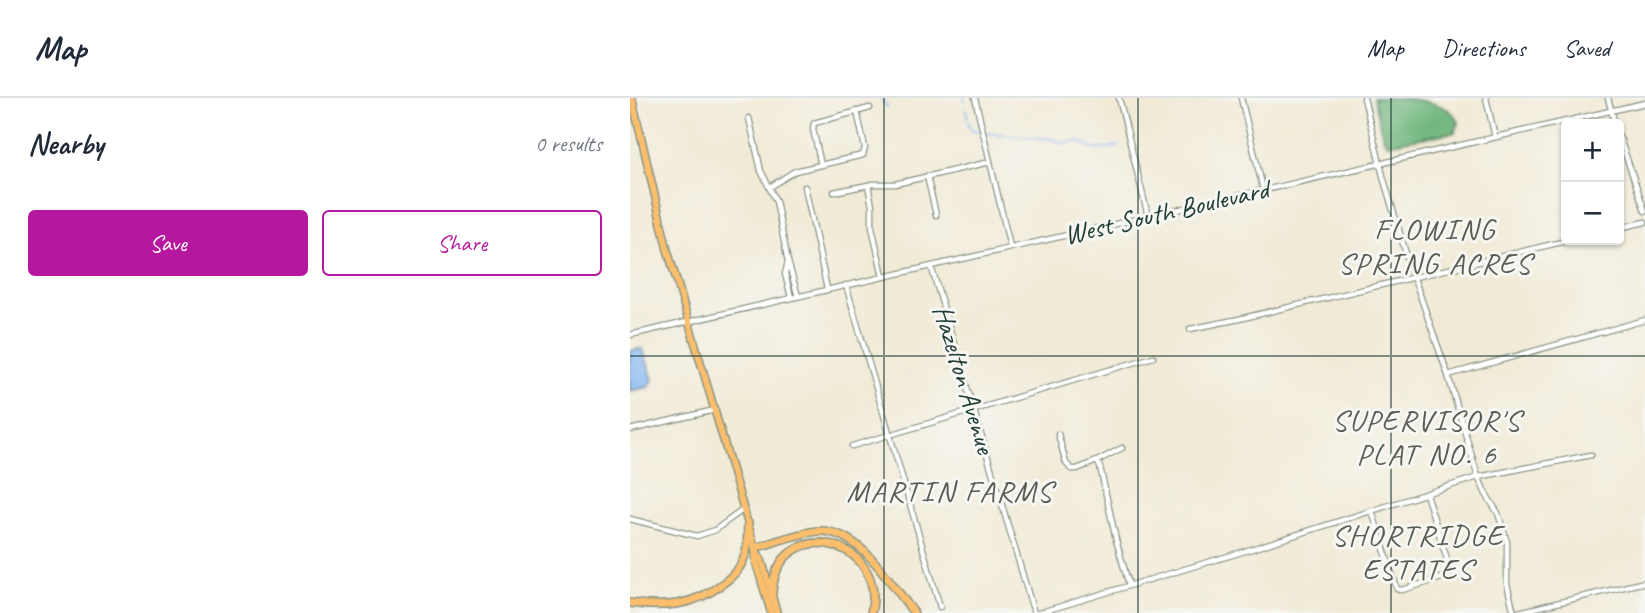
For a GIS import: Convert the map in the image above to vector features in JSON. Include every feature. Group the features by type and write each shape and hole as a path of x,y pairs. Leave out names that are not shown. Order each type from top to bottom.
{"highway":[{"path":"630,603 672,606 710,593 731,577 743,561 748,523"},
{"path":"755,548 811,532 839,534 864,551 914,613"},
{"path":"772,593 775,572 786,555 804,545 827,544 852,554 865,568 873,593 871,613"}],"main road":[{"path":"632,101 667,248 748,523 756,563 771,613"},
{"path":"755,548 762,561 777,613"}],"street":[{"path":"975,98 1010,247"},
{"path":"1119,98 1148,216"},
{"path":"1241,98 1263,189"},
{"path":"1364,98 1413,277 1448,375 1478,477 1498,513 1507,542 1507,584 1514,613 1645,582"},
{"path":"1486,98 1494,137"},
{"path":"1608,98 1613,119"},
{"name":"West South Boulevard","path":"630,335 1645,103"},
{"path":"821,165 814,123 870,108"},
{"path":"770,187 790,172 864,153 857,111"},
{"path":"749,118 761,171 776,201 798,296"},
{"path":"1624,150 1645,211"},
{"path":"834,192 868,185 893,184 990,162"},
{"path":"927,176 936,215"},
{"path":"868,185 872,227 883,276"},
{"path":"805,187 827,289"},
{"path":"1624,227 1645,222"},
{"path":"1190,329 1561,242"},
{"path":"788,262 785,274 791,298"},
{"name":"Hazelton Avenue","path":"931,265 1036,613"},
{"path":"845,285 940,607"},
{"path":"1448,375 1645,320"},
{"path":"852,446 1153,357"},
{"path":"630,430 715,410"},
{"path":"1058,434 1066,463 1071,469 1097,461 1122,448"},
{"path":"1036,613 1478,477 1591,455"},
{"path":"1097,461 1129,586"},
{"path":"1372,511 1397,589 1402,590 1448,576 1450,571 1426,494"},
{"path":"630,519 697,536 715,530 744,509"}],"green space":[{"path":"1373,98 1410,99 1436,104 1454,115 1459,123 1455,132 1387,144"}],"water":[{"path":"643,349 653,380 648,387 630,391 630,351"}],"waterway":[{"path":"881,98 887,107"},
{"path":"967,109 967,118"},
{"path":"968,122 972,130 980,131"},
{"path":"986,133 1053,139 1063,143 1079,141 1097,150 1118,146"}],"district":[{"name":"FLOWING SPRING ACRES","path":"1435,246"},
{"name":"SUPERVISOR'S PLAT NO. 6","path":"1427,437"},
{"name":"MARTIN FARMS","path":"950,491"},
{"name":"SHORTRIDGE ESTATES","path":"1418,552"}]}
